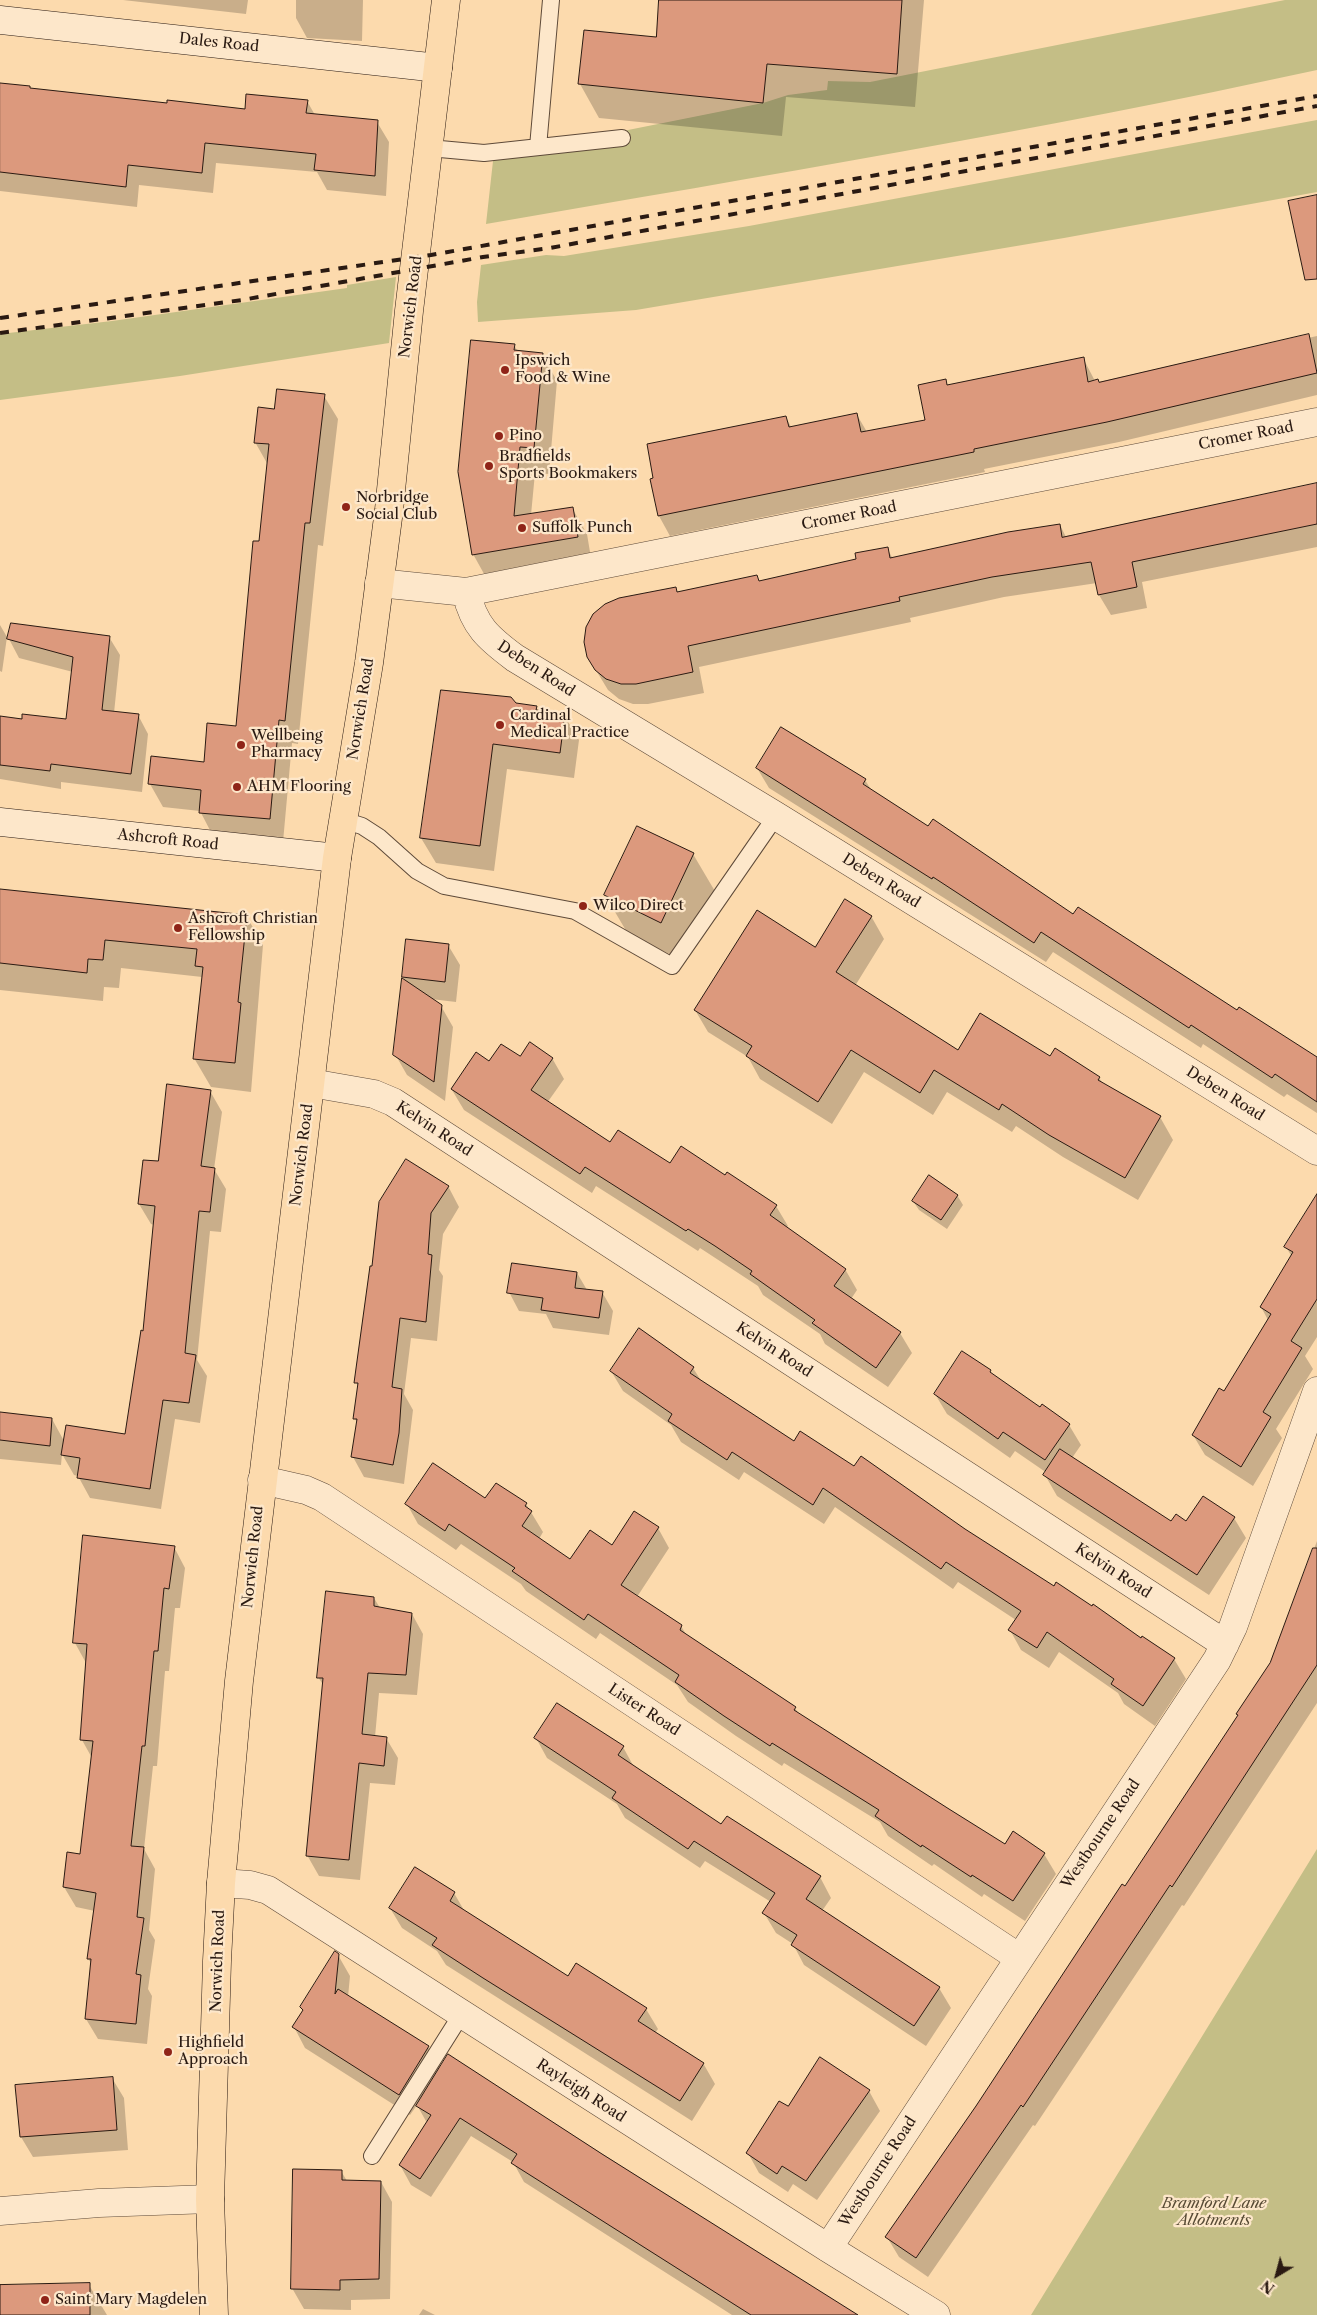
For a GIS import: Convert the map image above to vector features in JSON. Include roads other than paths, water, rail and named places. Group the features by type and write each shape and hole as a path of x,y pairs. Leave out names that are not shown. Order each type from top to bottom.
{"main road":[{"name":"Norwich Road","path":"214,2315 210,2199 221,1883 239,1681 337,858 369,664 379,583 446,0"}],"street":[{"name":"Dales Road","path":"0,20 438,68"},
{"name":"Cromer Road","path":"379,583 466,592 1317,422"},
{"name":"Deben Road","path":"466,592 475,621 494,642 508,652 1317,1151"},
{"name":"Ashcroft Road","path":"0,822 337,858"},
{"name":"Kelvin Road","path":"311,1083 374,1094 393,1102 1225,1644"},
{"name":"Westbourne Road","path":"828,2248 1225,1644 1317,1391"},
{"name":"Lister Road","path":"262,1480 306,1490 322,1497 1018,1957"},
{"name":"Rayleigh Road","path":"221,1883 250,1885 268,1890 461,2015 936,2315"},
{"path":"0,2211 99,2203 210,2199"}],"lane":[{"path":"538,147 551,0"},
{"path":"429,148 484,153 622,138"},
{"path":"343,820 362,826 379,837 417,871 444,886 575,912 672,966 776,816"},
{"path":"372,2156 461,2015"}],"railway":[{"path":"0,318 431,255 1317,96"},
{"path":"0,333 242,300 483,257 550,248 1317,106"}],"place":[{"name":"Ipswich Food & Wine","path":"505,370"},
{"name":"Pino","path":"499,436"},
{"name":"Bradfields Sports Bookmakers","path":"489,466"},
{"name":"Norbridge Social Club","path":"346,507"},
{"name":"Suffolk Punch","path":"522,528"},
{"name":"Cardinal Medical Practice","path":"500,725"},
{"name":"Wellbeing Pharmacy","path":"241,745"},
{"name":"AHM Flooring","path":"237,787"},
{"name":"Wilco Direct","path":"583,906"},
{"name":"Ashcroft Christian Fellowship","path":"178,928"},
{"name":"Highfield Approach","path":"168,2052"},
{"name":"Saint Mary Magdelen","path":"45,2300"}],"park label":[{"name":"Bramford Lane Allotments","path":"1214,2212"}]}
